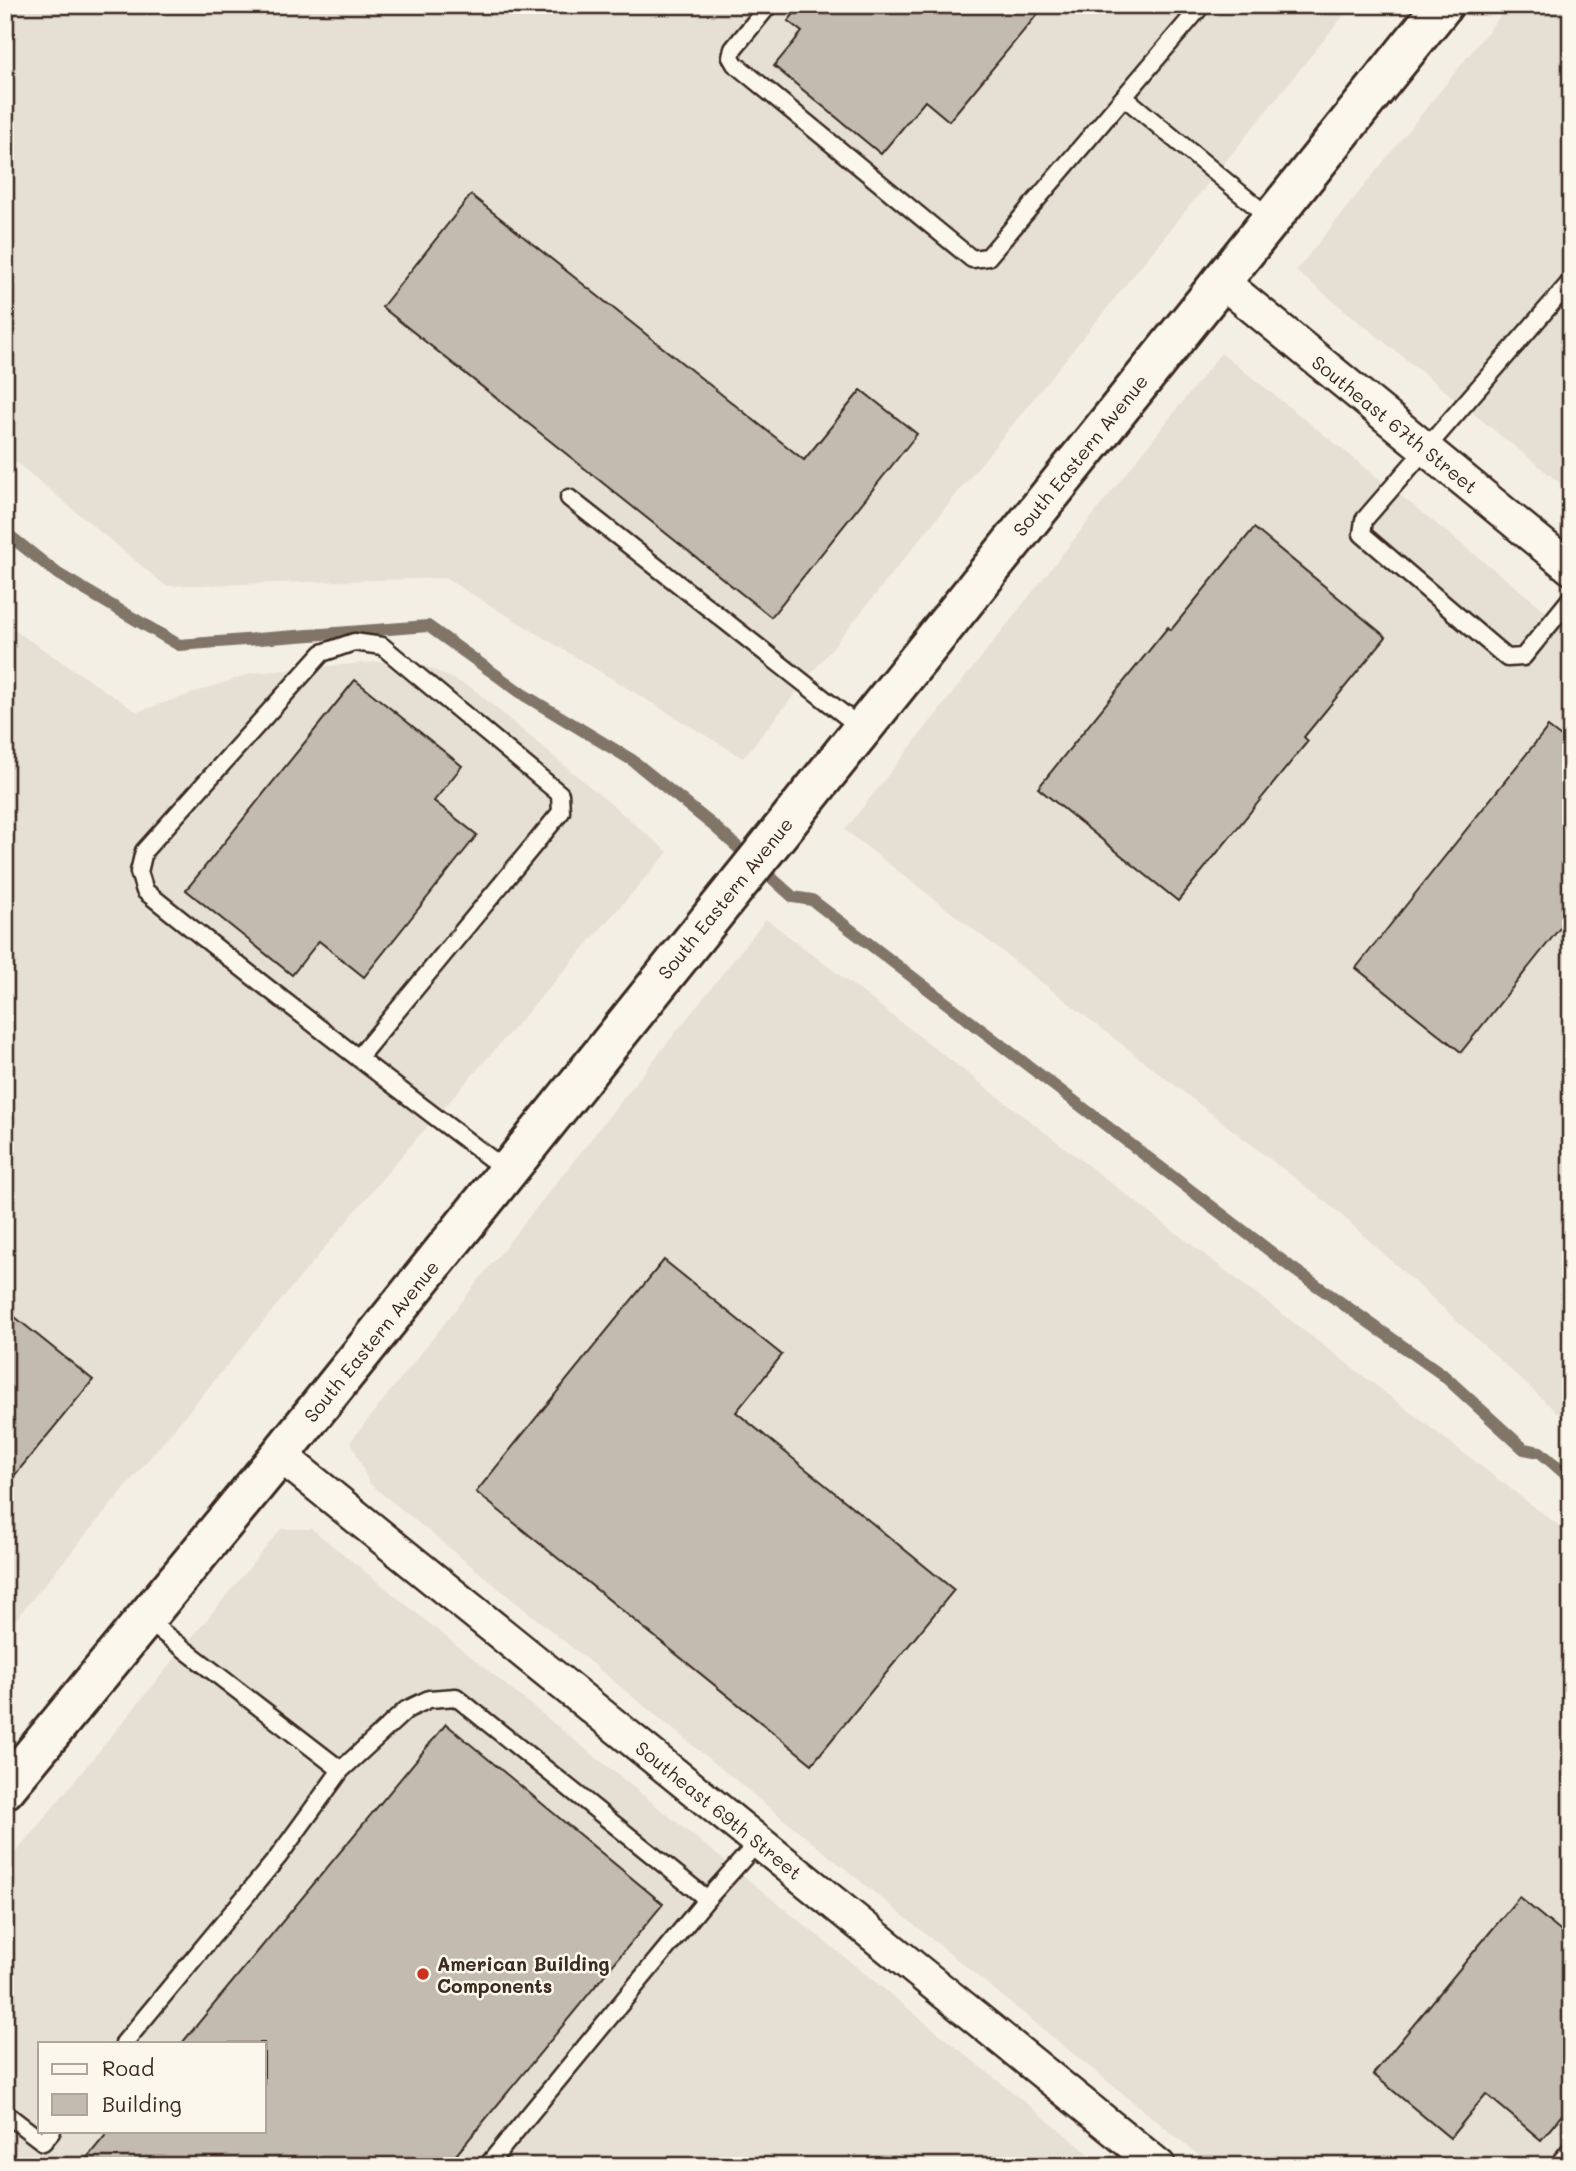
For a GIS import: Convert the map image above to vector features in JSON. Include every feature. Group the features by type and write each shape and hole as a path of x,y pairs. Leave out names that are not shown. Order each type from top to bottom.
{"main road":[{"name":"South Eastern Avenue","path":"5,1789 279,1455 1443,5"}],"street":[{"name":"Southeast 67th Street","path":"1220,280 1571,568"},
{"name":"Southeast 69th Street","path":"279,1455 1159,2166"}],"lane":[{"path":"769,5 733,50 735,64 972,259 988,257 1202,5"},
{"path":"1124,97 1270,218"},
{"path":"1571,281 1364,520 1362,534 1507,658 1524,657 1571,598"},
{"path":"569,498 861,728"},
{"path":"358,1059 561,813 559,794 382,646 354,642 322,653 144,851 139,872 145,891 358,1059 507,1171"},
{"path":"145,1618 341,1770"},
{"path":"125,2042 278,1857 341,1770 406,1710 429,1699 456,1697 707,1899"},
{"path":"487,2166 707,1899 758,1842"},
{"path":"5,2113 43,2142 51,2132"},
{"path":"1557,2166 1571,2149"}],"shaded area":[{"path":"7,5 1352,5 743,758 445,578 166,586 5,453"},
{"path":"1509,5 1571,5 1571,492 1296,271"},
{"path":"1221,353 1571,631 1571,1425 1336,1210 845,830"},
{"path":"5,624 137,712 252,673 410,659 472,688 668,852 391,1168 5,1632"},
{"path":"766,919 1571,1535 1571,2166 1212,2166 369,1483 351,1441"},
{"path":"281,1529 312,1529 1104,2166 5,2166 5,1866"}],"building":[{"path":"801,5 818,5 822,8 825,5 1045,5 949,121 925,101 881,154 774,66 802,32 788,21"},
{"path":"471,195 804,460 861,390 917,434 771,617 382,307"},
{"path":"1254,528 1386,637 1304,737 1308,741 1178,901 1038,788 1168,627 1171,630"},
{"path":"355,680 462,766 434,801 477,835 364,977 319,941 292,975 186,890"},
{"path":"1548,727 1569,743 1571,741 1568,798 1571,800 1571,914 1461,1052 1356,968"},
{"path":"664,1260 782,1355 736,1412 954,1590 812,1764 476,1492"},
{"path":"5,1309 93,1380 5,1487"},
{"name":"American Building Components","path":"446,1724 663,1904 447,2166 80,2166 108,2132 266,2132 266,2042 183,2042"},
{"path":"1519,1897 1571,1940 1571,2104 1541,2140 1486,2094 1450,2138 1373,2074"}],"waterway":[{"path":"5,532 58,574 179,645 428,626 524,695 632,760 715,827 793,897 812,900 1292,1268 1442,1374 1524,1449 1540,1452 1571,1479"}],"place":[{"name":"American Building Components","path":"423,1974"}]}
